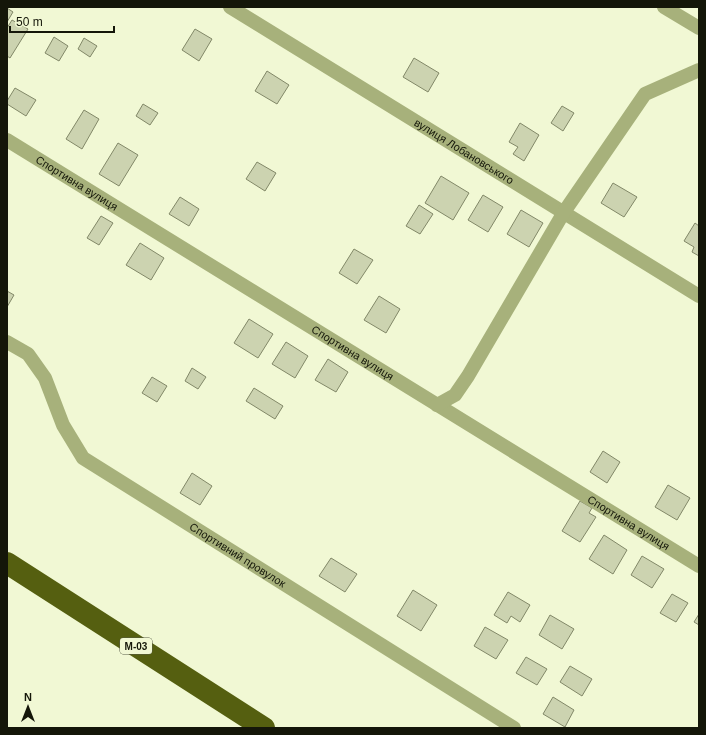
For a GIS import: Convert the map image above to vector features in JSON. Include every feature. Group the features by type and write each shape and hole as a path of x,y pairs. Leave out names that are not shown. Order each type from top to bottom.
{"highway":[{"name":"М-03","path":"7,563 264,728"}],"street":[{"name":"вулиця Лобановського","path":"230,7 699,296"},
{"path":"664,7 699,28"},
{"path":"437,405 455,395 468,376 564,212 645,94 699,70"},
{"name":"Спортивна вулиця","path":"7,140 699,566"},
{"name":"Спортивний провулок","path":"7,342 28,354 46,378 63,425 83,458 514,728"}],"building":[{"path":"7,8 13,12 7,22"},
{"path":"12,20 28,29 10,58 7,56 7,28"},
{"path":"195,29 212,39 199,61 182,50"},
{"path":"54,37 68,46 59,61 45,53"},
{"path":"84,38 97,46 90,57 78,49"},
{"path":"414,58 439,73 428,92 403,77"},
{"path":"267,71 289,85 277,104 255,91"},
{"path":"15,88 36,100 26,116 7,104 7,101"},
{"path":"143,104 158,113 150,125 136,116"},
{"path":"562,106 574,113 563,131 551,123"},
{"path":"84,110 99,119 82,149 66,139"},
{"path":"520,123 539,135 524,161 513,154 518,147 509,142"},
{"path":"118,143 138,155 119,186 99,174"},
{"path":"257,162 276,173 265,191 246,179"},
{"path":"441,176 469,193 453,220 425,203"},
{"path":"613,183 637,197 624,217 601,203"},
{"path":"483,195 503,207 488,232 468,220"},
{"path":"180,197 199,209 189,226 169,214"},
{"path":"419,205 433,214 420,234 406,226"},
{"path":"521,210 543,223 529,247 507,234"},
{"path":"101,216 113,223 99,245 87,238"},
{"path":"695,223 699,226 699,256 692,252 694,247 684,241"},
{"path":"140,243 164,258 151,280 126,265"},
{"path":"354,249 373,260 357,284 339,273"},
{"path":"7,291 14,295 7,307"},
{"path":"379,296 400,309 386,333 364,320"},
{"path":"249,319 273,334 258,358 234,343"},
{"path":"286,342 308,356 295,378 272,364"},
{"path":"328,359 348,372 336,392 315,380"},
{"path":"192,368 206,377 198,389 185,381"},
{"path":"152,377 167,386 157,402 142,393"},
{"path":"254,388 283,406 275,419 246,401"},
{"path":"603,451 620,462 607,483 590,472"},
{"path":"192,473 212,486 200,505 180,493"},
{"path":"668,485 690,498 677,520 655,507"},
{"path":"580,501 592,508 589,513 596,517 580,542 562,531"},
{"path":"604,535 627,550 613,574 589,559"},
{"path":"642,556 664,569 652,588 631,575"},
{"path":"331,558 357,574 345,592 319,576"},
{"path":"413,590 437,605 421,631 397,616"},
{"path":"508,592 530,605 520,622 511,616 507,623 494,615"},
{"path":"672,594 688,603 676,622 660,613"},
{"path":"699,614 699,625 694,622"},
{"path":"550,615 574,629 562,649 539,635"},
{"path":"485,627 508,640 496,659 474,646"},
{"path":"526,657 547,669 537,685 516,673"},
{"path":"570,666 592,679 582,696 560,682"},
{"path":"553,697 574,710 565,727 543,714"}]}
